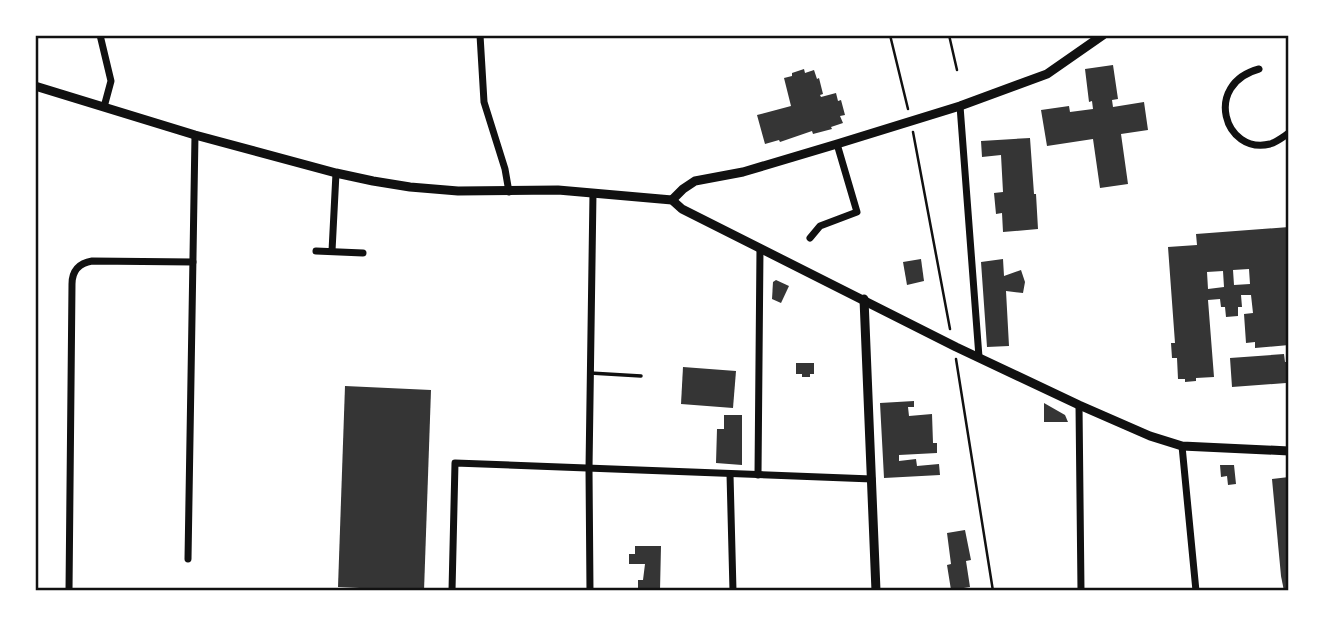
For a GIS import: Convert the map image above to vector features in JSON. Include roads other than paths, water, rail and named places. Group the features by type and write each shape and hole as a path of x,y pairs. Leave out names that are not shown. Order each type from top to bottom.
{"street":[{"path":"100,35 111,81 103,107"},
{"path":"480,35 484,102 505,169 509,192"},
{"path":"672,200 695,181 743,172 837,144 960,106 1047,74 1103,35"},
{"path":"1259,69 1244,74 1228,93 1225,110 1230,126 1241,138 1256,144 1272,143 1289,133"},
{"path":"35,86 195,135 373,181 458,191 558,190 672,200 682,209 979,358 1150,436 1182,446 1289,451"},
{"path":"960,106 979,358"},
{"path":"188,559 195,135"},
{"path":"810,238 820,226 857,212 837,144"},
{"path":"332,251 335,173"},
{"path":"590,591 593,192"},
{"path":"758,475 760,248"},
{"path":"316,251 363,253"},
{"path":"69,591 73,274 81,265 92,261 193,262"},
{"path":"864,299 876,591"},
{"path":"1079,405 1081,591"},
{"path":"1182,446 1196,591"},
{"path":"452,591 455,463 872,479"},
{"path":"730,474 733,591"}],"lane":[{"path":"590,373 641,376"}]}
